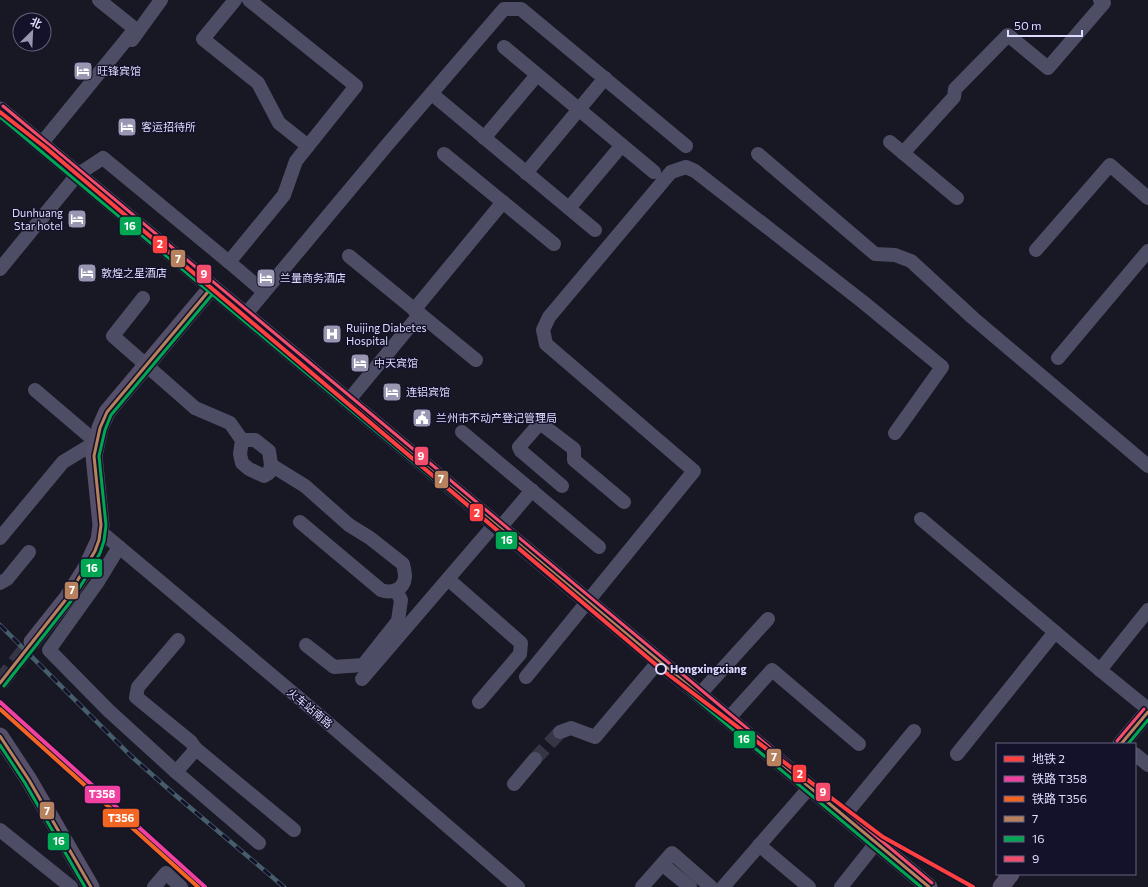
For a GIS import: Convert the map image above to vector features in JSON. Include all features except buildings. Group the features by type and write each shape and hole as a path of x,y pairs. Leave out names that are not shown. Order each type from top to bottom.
{"main road":[{"path":"0,110 929,887"},
{"path":"32,642 67,598 86,568 99,540 100,531 94,456 100,428 108,412 212,287"},
{"path":"1123,743 1148,711"},
{"path":"0,736 30,780 91,887"},
{"path":"1000,887 1011,875"}],"street":[{"path":"44,146 135,29 99,0"},
{"path":"44,146 139,32 161,0"},
{"path":"235,0 204,39 258,83 279,123 308,146"},
{"path":"229,262 284,195 296,161 356,86 249,0"},
{"path":"903,153 954,97 955,89 1008,35 1048,68 1104,3 1100,0"},
{"path":"245,315 387,145 432,94 502,5 521,9 686,146"},
{"path":"504,47 654,172"},
{"path":"484,138 537,75"},
{"path":"526,173 605,78"},
{"path":"432,94 595,230"},
{"path":"890,142 957,198"},
{"path":"569,208 622,145"},
{"path":"444,154 554,244"},
{"path":"758,154 875,254 895,255 911,261 973,318 1148,466"},
{"path":"0,269 77,175 104,158 264,292"},
{"path":"1036,250 1110,165 1148,198"},
{"path":"526,677 694,471 546,344 543,330 549,318 671,172 686,167 696,171 863,302 942,367 895,433"},
{"path":"348,401 503,202"},
{"path":"1058,358 1148,251"},
{"path":"349,256 476,360"},
{"path":"143,298 113,336 195,408 230,423 242,440 240,454 242,463 249,469 264,476 269,473 271,465 269,450 255,440 242,440"},
{"path":"0,538 63,462 96,442 35,390"},
{"path":"562,486 521,451 519,447 540,424 574,449 574,460 624,502"},
{"path":"462,432 599,547"},
{"path":"506,469 521,451"},
{"path":"271,465 305,486 349,525 370,538 403,564 405,577 403,584 396,590 387,592 381,590 300,522"},
{"path":"362,679 448,579 532,490"},
{"path":"922,519 1148,711"},
{"name":"火车站南路","path":"100,531 306,704 518,887"},
{"path":"119,546 96,583 49,650 108,710 176,772 259,843"},
{"path":"0,582 7,579 29,552"},
{"path":"448,579 521,643 520,654 479,702"},
{"path":"306,644 334,667 363,665 398,621 401,600 396,590"},
{"path":"1100,670 1148,610"},
{"path":"699,695 768,619"},
{"path":"957,754 1055,632"},
{"path":"178,640 138,687 136,697 192,742 196,748 294,830"},
{"path":"560,732 571,728 595,737 659,661"},
{"path":"728,719 772,670 859,744"},
{"path":"844,816 914,731"},
{"path":"176,772 196,748"},
{"path":"1136,755 1148,765"},
{"path":"514,784 535,759"},
{"path":"723,887 810,787"},
{"path":"0,830 71,887"},
{"path":"841,887 876,843"},
{"path":"759,845 809,887"},
{"path":"642,887 672,853 711,887"},
{"path":"668,869 690,887"},
{"path":"154,887 166,873 181,887"}],"tunnel":[{"path":"0,683 32,642"},
{"path":"535,759 560,732"}],"railway":[{"path":"0,625 131,756 284,887"}],"metro line":[{"name":"2","path":"0,112 46,148 661,669 883,837 973,887"}],"rail line":[{"name":"T358","path":"0,702 205,887"},
{"name":"T356","path":"0,709 198,887"}],"transit line":[{"name":"9","path":"3,106 932,883"},
{"name":"7","path":"0,110 929,887"},
{"name":"16","path":"0,117 921,887"},
{"name":"7","path":"0,683 67,598 95,551 99,540 101,525 94,456 100,428 107,412 212,287"},
{"name":"16","path":"4,686 71,601 100,553 104,541 106,525 99,456 105,430 111,415 216,290"},
{"name":"9","path":"1117,741 1144,709"},
{"name":"7","path":"1122,743 1148,712"},
{"name":"16","path":"1129,743 1148,720"},
{"name":"7","path":"0,736 29,780 91,887"},
{"name":"16","path":"0,745 25,783 85,887"}],"place":[{"name":"旺锋宾馆","path":"83,71"},
{"name":"客运招待所","path":"127,127"},
{"name":"Dunhuang Star hotel","path":"77,219"},
{"name":"敦煌之星酒店","path":"87,273"},
{"name":"兰量商务酒店","path":"266,278"},
{"name":"Ruijing Diabetes Hospital","path":"332,334"},
{"name":"中天宾馆","path":"360,363"},
{"name":"连铝宾馆","path":"392,392"},
{"name":"兰州市不动产登记管理局","path":"422,418"},
{"name":"Hongxingxiang","path":"661,669"}]}
